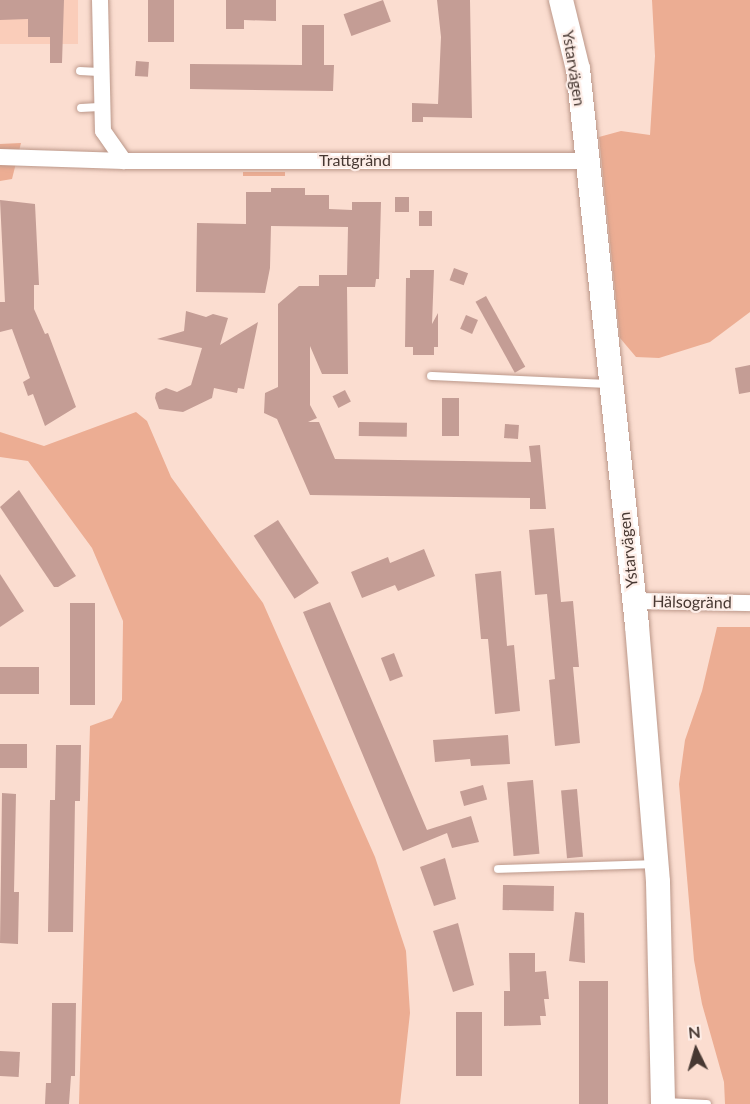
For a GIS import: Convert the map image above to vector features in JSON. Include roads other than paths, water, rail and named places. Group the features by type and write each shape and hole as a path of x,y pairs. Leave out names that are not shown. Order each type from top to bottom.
{"street":[{"path":"100,0 99,108 102,131 124,161"},
{"name":"Ystarvägen","path":"561,0 578,69 633,601 657,864 663,1103"},
{"name":"Trattgränd","path":"0,157 124,161 586,161"},
{"name":"Hälsogränd","path":"633,601 750,603"}],"lane":[{"path":"80,71 99,72"},
{"path":"81,108 99,108"},
{"path":"431,376 609,384"},
{"path":"498,869 657,864"},
{"path":"663,1103 707,1104"}]}
